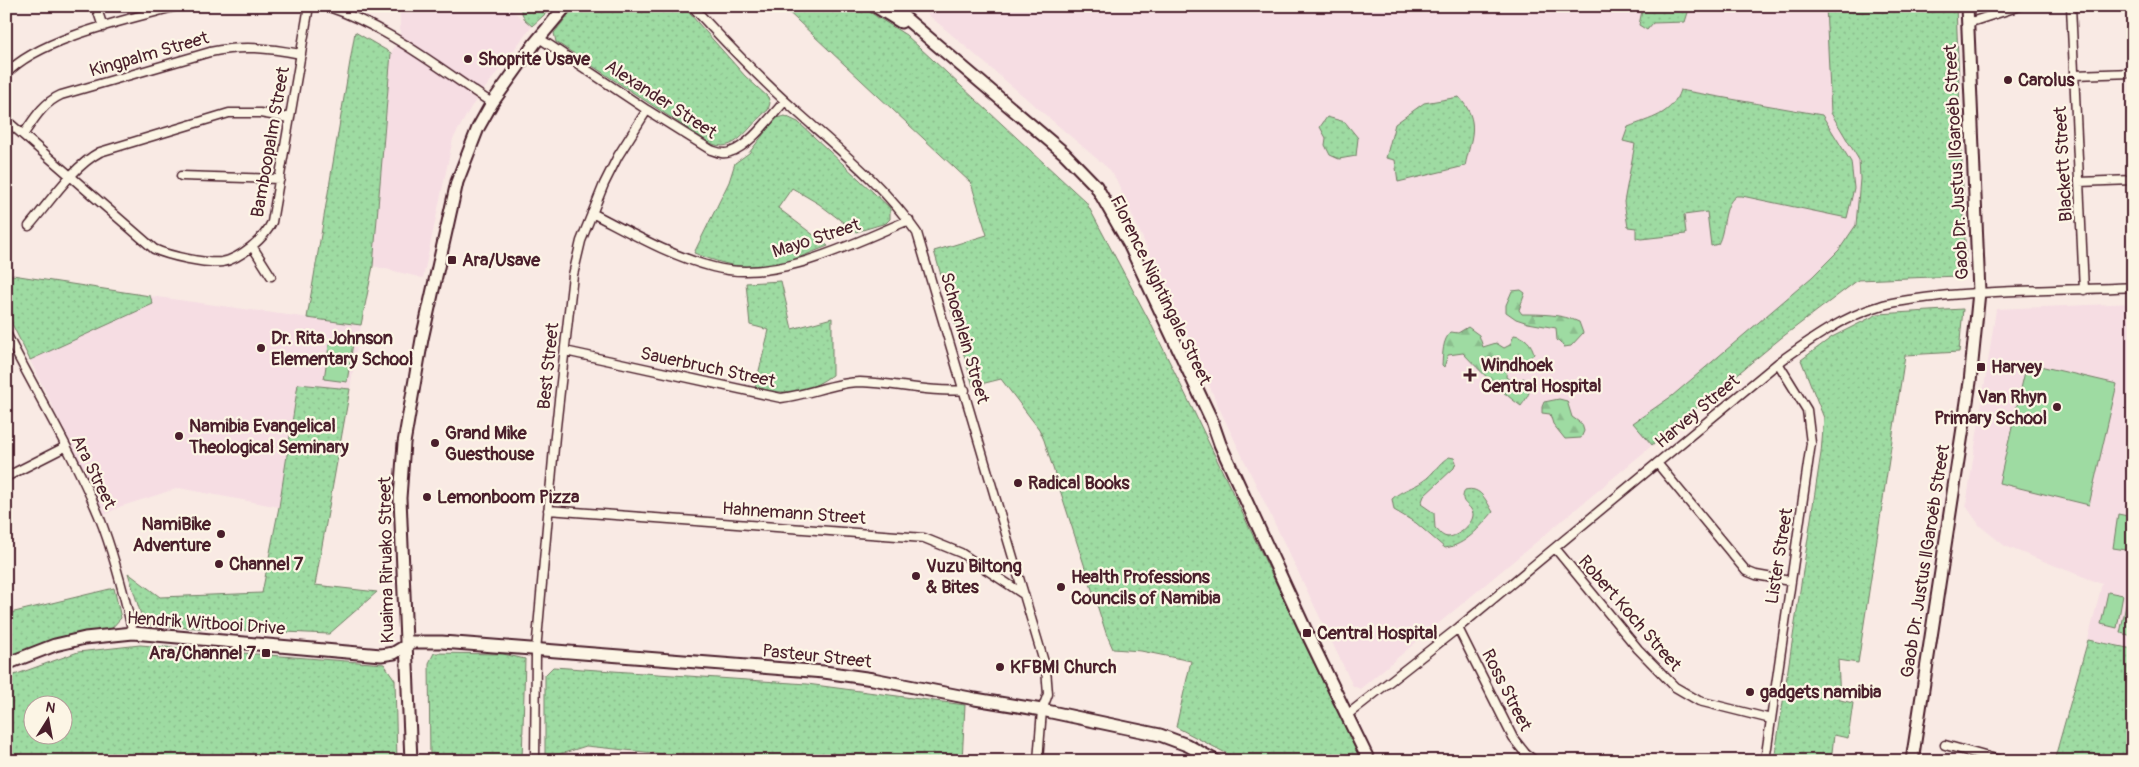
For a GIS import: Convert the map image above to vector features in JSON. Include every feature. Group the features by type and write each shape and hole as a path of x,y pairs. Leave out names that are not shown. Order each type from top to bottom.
{"main road":[{"name":"Kuaima Riruako Street","path":"411,761 400,498 404,443 422,339 457,182 478,128 492,104 566,6"},
{"name":"Florence Nightingale Street","path":"875,6 923,38 1060,157 1089,188 1112,223 1207,423 1220,444"},
{"name":"Florence Nightingale Street","path":"891,6 1064,153 1096,186 1129,244 1212,421 1220,444 1369,761"},
{"name":"Gaob Dr. Justus ǁGaroëb Street","path":"1912,761 1970,382 1979,292 1967,6"},
{"name":"Hendrik Witbooi Drive","path":"6,664 55,645 85,638 133,633 381,655 394,652 405,645"},
{"name":"Pasteur Street","path":"405,645 412,642 442,642 842,674 1042,710 1160,735 1187,745 1216,761"}],"street":[{"path":"96,6 103,27"},
{"path":"6,74 14,65 48,45 178,6"},
{"name":"Bamboopalm Street","path":"6,120 154,249 161,252 221,262 228,260 252,246 266,234 272,222 309,6"},
{"path":"326,6 358,19 392,37 492,104"},
{"name":"Schoenlein Street","path":"692,6 747,65 870,177 918,233 1047,676 1048,694 1042,710 1038,761"},
{"path":"1968,23 2020,6"},
{"name":"Blackett Street","path":"2071,6 2084,290"},
{"name":"Alexander Street","path":"540,38 647,110 711,150 721,153 730,153 741,147 785,101"},
{"name":"Kingpalm Street","path":"23,135 43,107 61,94 229,48 260,47 301,54"},
{"path":"2074,74 2133,73"},
{"name":"Best Street","path":"535,761 536,651 548,510 573,274 581,241 592,213 618,156 647,110"},
{"path":"29,226 71,177 92,156 100,152 229,114 260,113 289,118"},
{"path":"181,176 280,179"},
{"path":"2079,182 2133,180"},
{"name":"Mayo Street","path":"592,213 692,261 714,268 747,271 784,267 845,247 908,220"},
{"path":"252,246 271,276"},
{"name":"Harvey Street","path":"1347,715 1458,628 1778,363 1830,328 1880,306 1905,300 1979,292 2133,287"},
{"name":"Ara Street","path":"6,333 100,518 122,587 133,633"},
{"name":"Sauerbruch Street","path":"564,351 781,398 801,396 843,384 859,382 944,392 965,390"},
{"name":"Lister Street","path":"1765,761 1790,581 1810,456 1811,433 1807,410 1803,401 1778,363"},
{"path":"6,477 65,447"},
{"path":"1657,463 1746,571 1756,575 1790,581"},
{"name":"Hahnemann Street","path":"548,510 924,538 961,553 1023,594"},
{"name":"Robert Koch Street","path":"1554,548 1638,649 1675,687 1699,701 1771,719"},
{"name":"Ross Street","path":"1458,628 1513,738 1525,753 1535,761"},
{"path":"1945,745 2003,761"}],"shaded area":[{"path":"400,6 506,6 532,26 471,107 453,139 423,278 373,266 391,53 400,37"},
{"name":"Windhoek Central Hospital","path":"918,6 1957,6 1966,267 1958,276 1858,280 1781,338 1360,689 1353,686 1221,412 1116,179 1110,170"},
{"name":"Namibia Evangelical Theological Seminary","path":"150,296 361,325 350,389 298,384 279,507 179,488 119,507 105,515 30,360 152,304"},
{"name":"Van Rhyn Primary School","path":"2133,303 2133,649 2088,640 2102,584 2005,546 1980,526 1966,506 1996,309"}],"green space":[{"path":"519,6 554,6 532,26 525,20"},
{"path":"575,6 683,6 745,76 768,97 770,103 768,110 734,142 718,146 708,142 556,42 554,33"},
{"path":"782,6 860,6 906,35 1086,202 1152,326 1361,761 1241,761 1176,727 1191,661 1141,651 1113,649 1106,633 1039,429 1001,379 973,386 934,251 987,235 971,183"},
{"path":"1643,6 1690,6 1685,22 1653,23 1647,30 1639,25"},
{"path":"1826,6 1956,6 1966,267 1958,276 1858,280 1781,338 1652,445 1633,423 1672,396 1812,277 1839,250 1856,225 1860,179 1859,160 1831,113"},
{"path":"355,32 391,53 373,266 361,325 307,318"},
{"path":"1680,90 1822,115 1851,162 1854,188 1847,218 1736,196 1728,206 1718,244 1711,246 1707,212 1684,215 1686,234 1636,238 1636,228 1628,227 1624,202 1635,144 1623,141 1628,127 1660,115 1672,105"},
{"path":"1459,97 1466,106 1472,122 1472,138 1465,166 1398,182 1395,160 1386,158 1395,124 1424,103"},
{"path":"785,116 798,122 890,208 890,219 886,223 856,232 819,204 792,188 778,208 828,246 784,263 760,267 731,265 694,253 729,182 735,163 749,153 776,118"},
{"path":"1327,117 1345,122 1358,138 1356,156 1339,159 1330,155 1325,145 1326,138 1320,127"},
{"path":"6,274 150,296 153,304 30,360 6,312"},
{"path":"781,281 792,329 832,318 832,375 813,386 795,392 777,392 755,387 769,330 750,325 746,283"},
{"path":"1521,290 1525,293 1519,310 1522,314 1566,317 1579,322 1583,333 1571,346 1564,347 1557,340 1556,328 1516,319 1506,312 1506,305 1512,291"},
{"path":"1963,309 1959,352 1905,355 1858,663 1838,660 1840,700 1853,703 1848,738 1834,735 1831,761 1774,761 1821,453 1824,418 1801,360 1832,337 1878,314"},
{"path":"1468,327 1479,335 1483,347 1496,343 1504,348 1510,345 1514,335 1529,343 1534,354 1509,369 1506,377 1514,383 1523,378 1529,384 1530,391 1521,406 1490,381 1463,353 1448,355 1444,367 1442,365 1444,347 1448,335 1451,332 1458,333"},
{"path":"330,339 353,343 347,382 324,379"},
{"path":"2027,363 2117,384 2089,505 1999,483"},
{"path":"298,384 350,389 315,585 377,592 329,634 154,626 147,624 142,618 128,573 160,597 262,593 279,507"},
{"path":"1559,399 1567,401 1572,417 1582,424 1584,431 1581,438 1565,439 1553,424 1550,414 1542,413 1544,402"},
{"path":"1449,457 1454,458 1456,462 1454,468 1424,496 1421,504 1434,513 1435,528 1448,537 1458,534 1467,527 1473,514 1463,499 1465,490 1471,489 1479,492 1493,512 1466,540 1445,548 1416,523 1394,510 1392,499 1399,493 1427,478"},
{"path":"2118,514 2133,517 2133,551 2113,548"},
{"path":"114,588 121,618 111,629 70,635 6,660 6,614"},
{"path":"2108,592 2123,595 2117,628 2101,624"},
{"path":"2127,601 2133,602 2133,636 2120,633"},
{"path":"2088,640 2133,649 2133,761 2054,761"},
{"path":"140,645 384,664 395,680 397,761 6,761 6,678 78,652"},
{"path":"434,653 503,654 525,659 522,761 430,761 429,663"},
{"path":"553,667 807,684 965,705 962,761 732,761 586,746 545,759 545,675"}],"place":[{"name":"Shoprite Usave","path":"468,59"},
{"name":"Carolus","path":"2008,80"},
{"name":"Ara/Usave","path":"452,260"},
{"name":"Dr. Rita Johnson Elementary School","path":"261,348"},
{"name":"Harvey","path":"1981,367"},
{"name":"Windhoek Central Hospital","path":"1470,375"},
{"name":"Van Rhyn Primary School","path":"2057,407"},
{"name":"Namibia Evangelical Theological Seminary","path":"179,436"},
{"name":"Grand Mike Guesthouse","path":"435,443"},
{"name":"Radical Books","path":"1018,483"},
{"name":"Lemonboom Pizza","path":"427,497"},
{"name":"NamiBike Adventure","path":"221,534"},
{"name":"Channel 7","path":"219,564"},
{"name":"Vuzu Biltong & Bites","path":"916,576"},
{"name":"Health Professions Councils of Namibia","path":"1061,587"},
{"name":"Central Hospital","path":"1307,633"},
{"name":"Ara/Channel 7","path":"266,653"},
{"name":"KFBMI Church","path":"1000,667"},
{"name":"gadgets namibia","path":"1750,692"}]}
